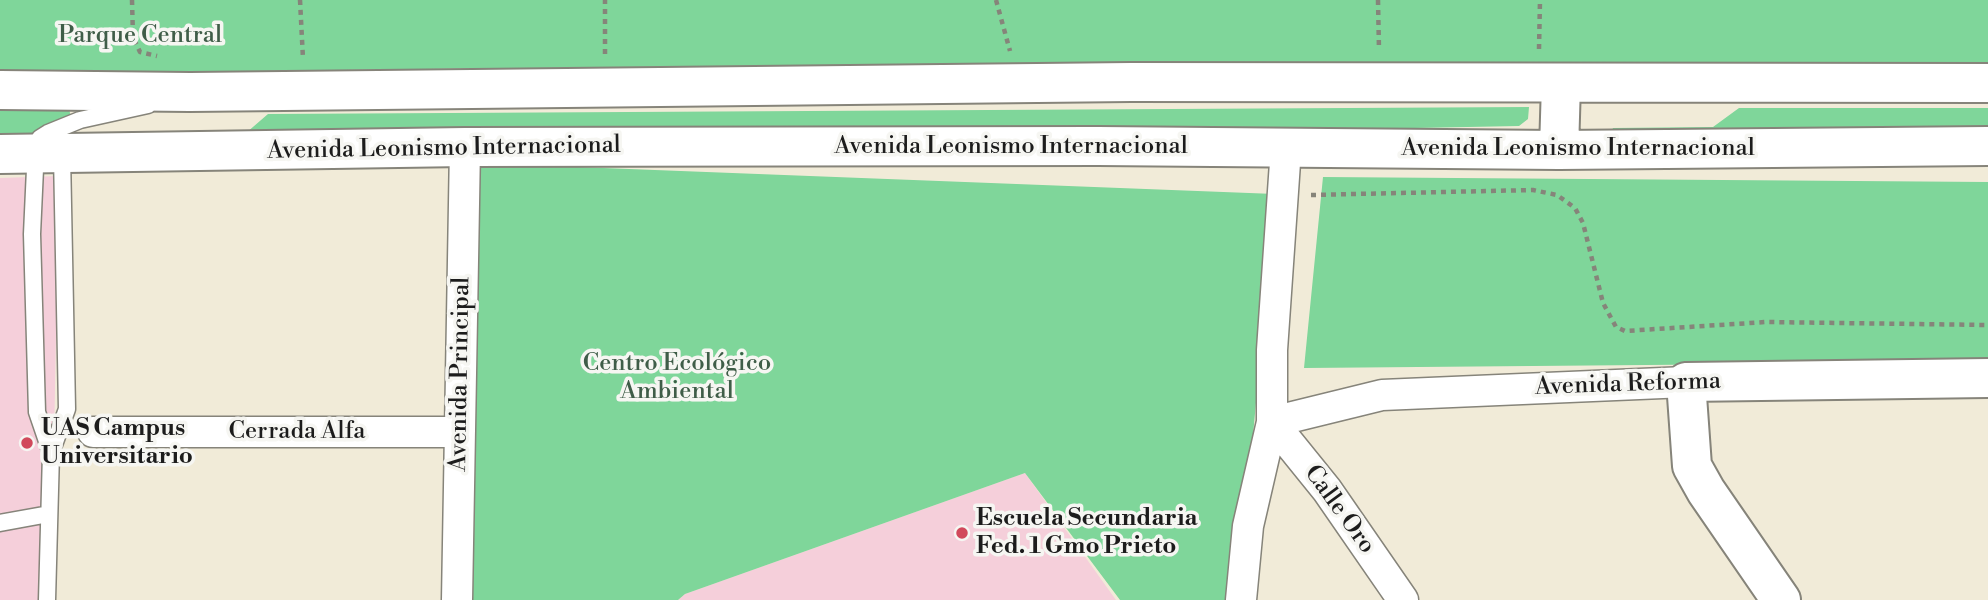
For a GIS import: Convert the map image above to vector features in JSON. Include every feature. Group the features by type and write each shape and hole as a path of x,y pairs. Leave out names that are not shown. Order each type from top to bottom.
{"street":[{"path":"0,90 190,92 1013,83 1988,83"},
{"path":"1559,150 1561,84"},
{"name":"Avenida Leonismo Internacional","path":"32,155 465,147 1098,146 1559,150 1988,146"},
{"name":"Avenida Principal","path":"457,600 465,147"},
{"path":"1241,600 1248,526 1272,422 1272,350 1286,148"},
{"name":"Avenida Reforma","path":"1272,422 1382,395 1686,382 1988,378"},
{"path":"1686,382 1692,466 1706,491 1781,600"},
{"name":"Calle Oro","path":"1272,422 1326,490 1404,600"},
{"name":"Cerrada Alfa","path":"93,432 460,432"}],"lane":[{"path":"51,453 37,412 32,155 40,138 80,120 121,112 190,92"},
{"path":"32,155 66,409 51,453 47,600"},
{"path":"0,523 49,514"}],"path":[{"path":"132,0 132,37 140,52"},
{"path":"300,0 304,91"},
{"path":"605,0 605,54"},
{"path":"996,0 1011,52 1013,83"},
{"path":"1378,0 1379,50"},
{"path":"1539,49 1540,0"},
{"path":"1282,196 1533,190 1556,195 1575,208 1583,223 1603,303 1616,327 1625,331 1766,321 1988,325"}],"shaded area":[{"name":"UAS Campus Universitario","path":"59,176 51,600 0,600 0,178"},
{"name":"Escuela Secundaria Fed. 1 Gmo Prieto","path":"1025,473 1116,600 678,600 685,594"}],"green space":[{"name":"Parque Central","path":"0,0 1988,0 1988,68 508,68 0,72"},
{"path":"1529,107 1528,119 1519,126 1416,128 1388,146 246,133 268,114"},
{"path":"1739,108 1988,108 1988,143 1610,135 1613,128 1713,127"},
{"path":"0,109 69,109 71,117 39,131 0,143"},
{"name":"Centro Ecológico Ambiental","path":"474,163 1275,194 1238,600 1120,600 1025,473 685,594 678,600 468,600"},
{"path":"1323,177 1988,182 1988,362 1304,368"}],"place":[{"name":"UAS Campus Universitario","path":"27,443"},
{"name":"Escuela Secundaria Fed. 1 Gmo Prieto","path":"962,533"}]}
